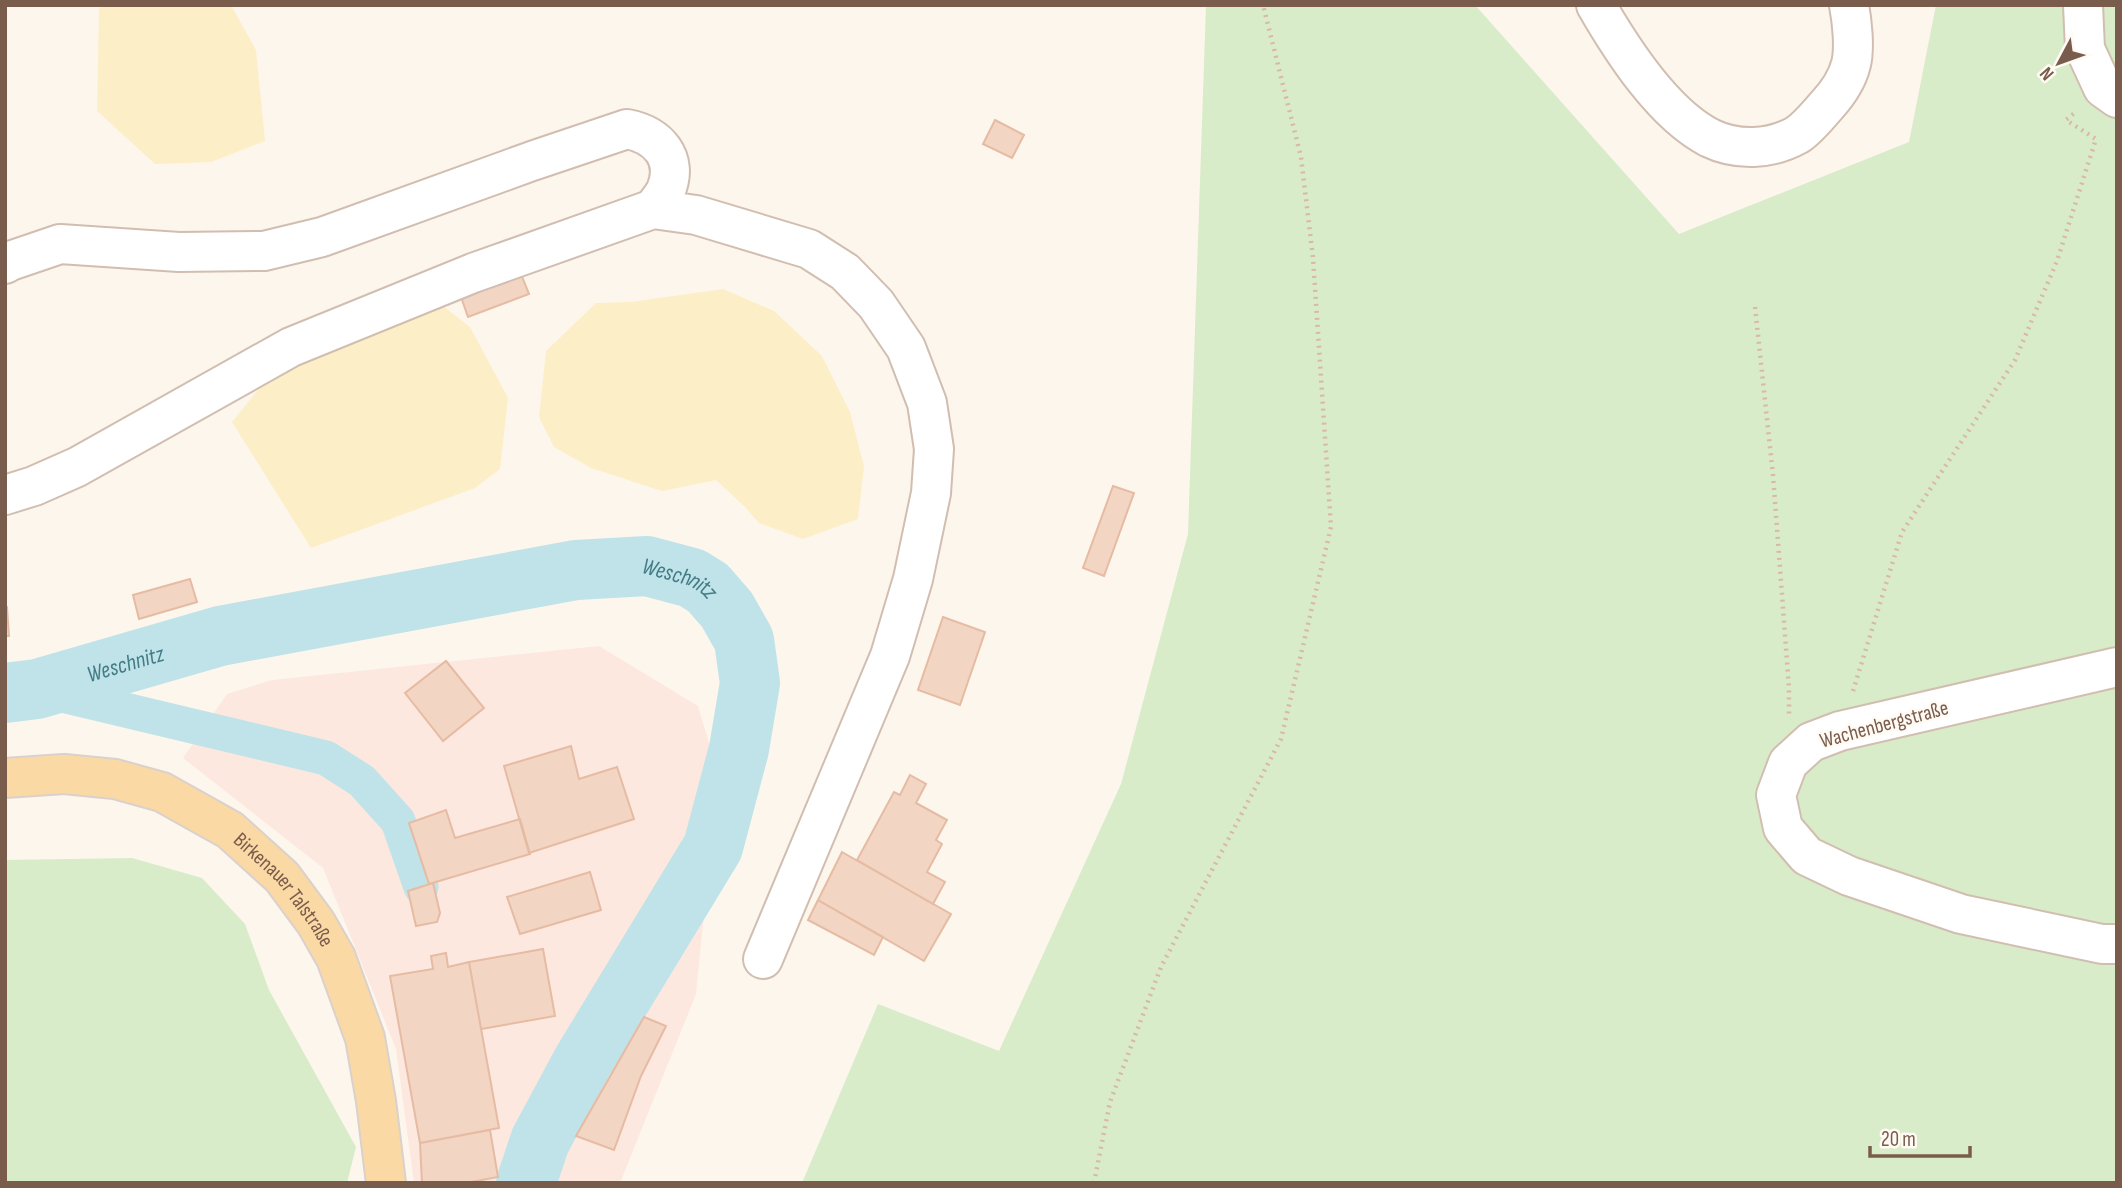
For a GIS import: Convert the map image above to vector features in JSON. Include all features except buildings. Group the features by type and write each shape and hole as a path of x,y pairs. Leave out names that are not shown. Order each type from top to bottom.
{"main road":[{"name":"Birkenauer Talstraße","path":"5,778 64,774 115,779 162,792 230,830 282,877 316,923 336,958 365,1038 386,1183"}],"street":[{"path":"1596,5 1629,56 1666,105 1689,125 1711,138 1737,147 1765,147 1797,134 1840,90 1852,63 1849,5"},
{"path":"2083,5 2085,49 2103,89 2117,98"},
{"path":"5,264 60,244 179,252 264,251 322,237 532,161 627,130 642,132 657,141 667,157 671,170 666,192 653,209"},
{"path":"5,495 34,486 77,467 291,347 473,273 653,209 696,215 809,249 845,272 876,304 906,348 927,403 934,449 931,493 913,579 890,656 763,958"},
{"name":"Wachenbergstraße","path":"2117,667 1840,731 1811,742 1788,763 1776,795 1783,828 1807,856 1849,877 1961,914 2102,944 2117,944"}],"path":[{"path":"1094,1183 1110,1102 1161,967 1281,739 1331,527 1313,258 1301,157 1263,5"},
{"path":"1840,731 1902,532 2015,360 2057,261 2096,139"},
{"path":"1755,307 1773,475 1789,688"}],"shaded area":[{"path":"599,646 698,706 718,773 696,994 620,1183 414,1183 396,1049 323,868 183,758 227,694 272,680"}],"green space":[{"path":"1206,5 1475,5 1679,234 1909,142 1936,5 2117,5 2117,1183 802,1183 878,1004 999,1051 1121,784 1188,534"},
{"path":"132,858 202,878 245,924 269,990 356,1147 347,1183 5,1183 5,860"}],"sand":[{"path":"101,5 231,5 256,50 265,141 211,162 155,164 97,111"},
{"path":"723,289 774,311 822,356 850,412 864,466 858,519 803,539 759,523 716,480 662,491 591,468 554,447 539,417 546,351 596,303 631,302"},
{"path":"438,302 470,327 508,398 500,469 475,488 311,548 232,422 269,376"}],"waterway":[{"name":"Weschnitz","path":"5,693 37,689 220,636 576,570 647,566 692,578 708,588 727,610 744,640 750,683 739,749 713,847 583,1061 540,1141 526,1183"},
{"path":"37,689 326,758 362,781 398,821 421,887"}]}
